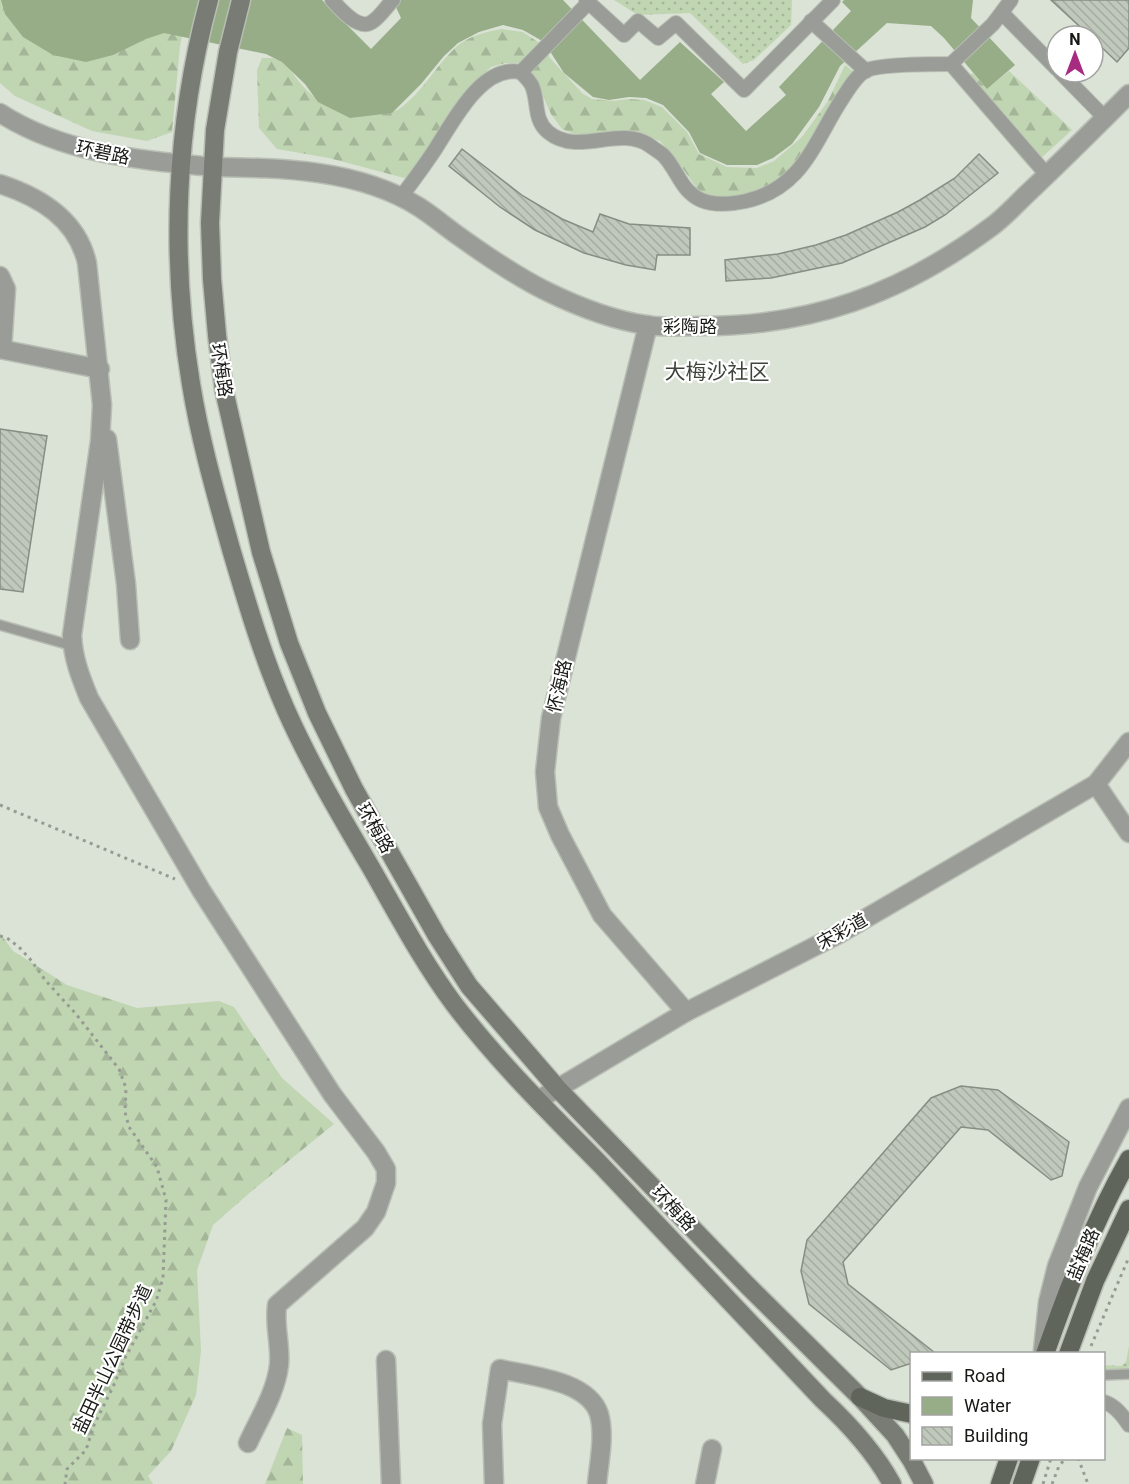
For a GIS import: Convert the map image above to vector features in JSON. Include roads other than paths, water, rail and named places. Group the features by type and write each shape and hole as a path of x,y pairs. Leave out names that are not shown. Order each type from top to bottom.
{"main road":[{"name":"环梅路","path":"209,0 189,95 180,164 177,233 183,325 191,386 219,505 248,604 286,709 310,760 418,949 452,1001 501,1061 823,1400 854,1429 892,1484"},
{"name":"环梅路","path":"241,0 228,52 216,120 210,207 212,279 224,390 261,552 277,608 317,713 354,789 456,966 491,1013 558,1089 747,1285 860,1397 895,1435 910,1458"},
{"name":"盐梅路","path":"1044,1352 1074,1273 1108,1196 1129,1159"},
{"name":"盐梅路","path":"1068,1352 1095,1281 1129,1209"},
{"path":"860,1397 884,1408 910,1414"},
{"name":"环梅路","path":"911,1460 924,1484"},
{"path":"1000,1484 1008,1460"},
{"path":"1022,1484 1030,1460"}],"street":[{"path":"332,0 358,22 365,24 372,22 393,0"},
{"path":"521,72 588,1 624,35 638,21 658,38 676,23 744,90 833,0"},
{"path":"401,197 435,150 457,114 480,87 496,75 511,70 521,72 533,88 537,116 547,131 562,141 580,143 623,139 645,143 664,155 684,188 702,201 729,204 763,197 792,178 809,158 851,85 866,71 888,66 951,64 1002,13 1011,0"},
{"path":"1002,13 1045,57"},
{"path":"811,21 866,71"},
{"path":"951,64 1047,175"},
{"path":"1072,84 1105,118"},
{"name":"彩陶路","path":"213,167 335,176 369,183 418,206 491,259 548,291 603,315 648,326 732,326 787,320 840,307 877,294 953,253 993,226 1129,94"},
{"name":"环碧路","path":"0,113 18,125 74,146 105,154 213,167"},
{"path":"0,184 27,193 47,205 65,221 80,242 87,263 102,405 126,584 130,640"},
{"path":"0,276 6,289 1,349 100,369"},
{"name":"怀海路","path":"648,326 551,718 545,772 548,807 602,915 686,1012"},
{"path":"102,405 100,441 72,635 77,669 89,698 201,890 332,1094 376,1152 386,1169 386,1184 376,1212 365,1228 277,1305 275,1320 279,1363 277,1379 248,1443"},
{"name":"宋彩道","path":"538,1100 686,1012 839,934 1096,784 1129,742"},
{"path":"1096,784 1129,833"},
{"path":"1044,1352 1048,1302 1057,1266 1088,1187 1129,1108"},
{"path":"386,1360 391,1484"},
{"path":"494,1484 492,1424 500,1369 567,1385 583,1392 593,1402 599,1414 601,1433 597,1484"},
{"path":"1105,1402 1122,1415 1129,1425"},
{"path":"705,1484 712,1449"}],"lane":[{"path":"0,625 73,646"},
{"path":"1105,1375 1129,1374"}],"water":[{"path":"1,0 322,0 371,49 401,18 395,5 400,0 563,0 640,80 680,42 724,82 711,94 746,131 786,95 779,87 851,11 842,2 844,0 973,0 971,18 1015,65 987,89 931,26 887,23 840,66 819,107 792,144 773,158 757,165 727,165 700,153 689,132 663,105 646,98 629,97 609,100 593,97 564,73 544,42 523,30 503,25 479,32 458,43 392,113 350,118 318,102 305,84 282,62 266,54 164,33 113,55 86,62 53,55 23,37 5,14"}],"district":[{"name":"大梅沙社区","path":"717,372"}]}
